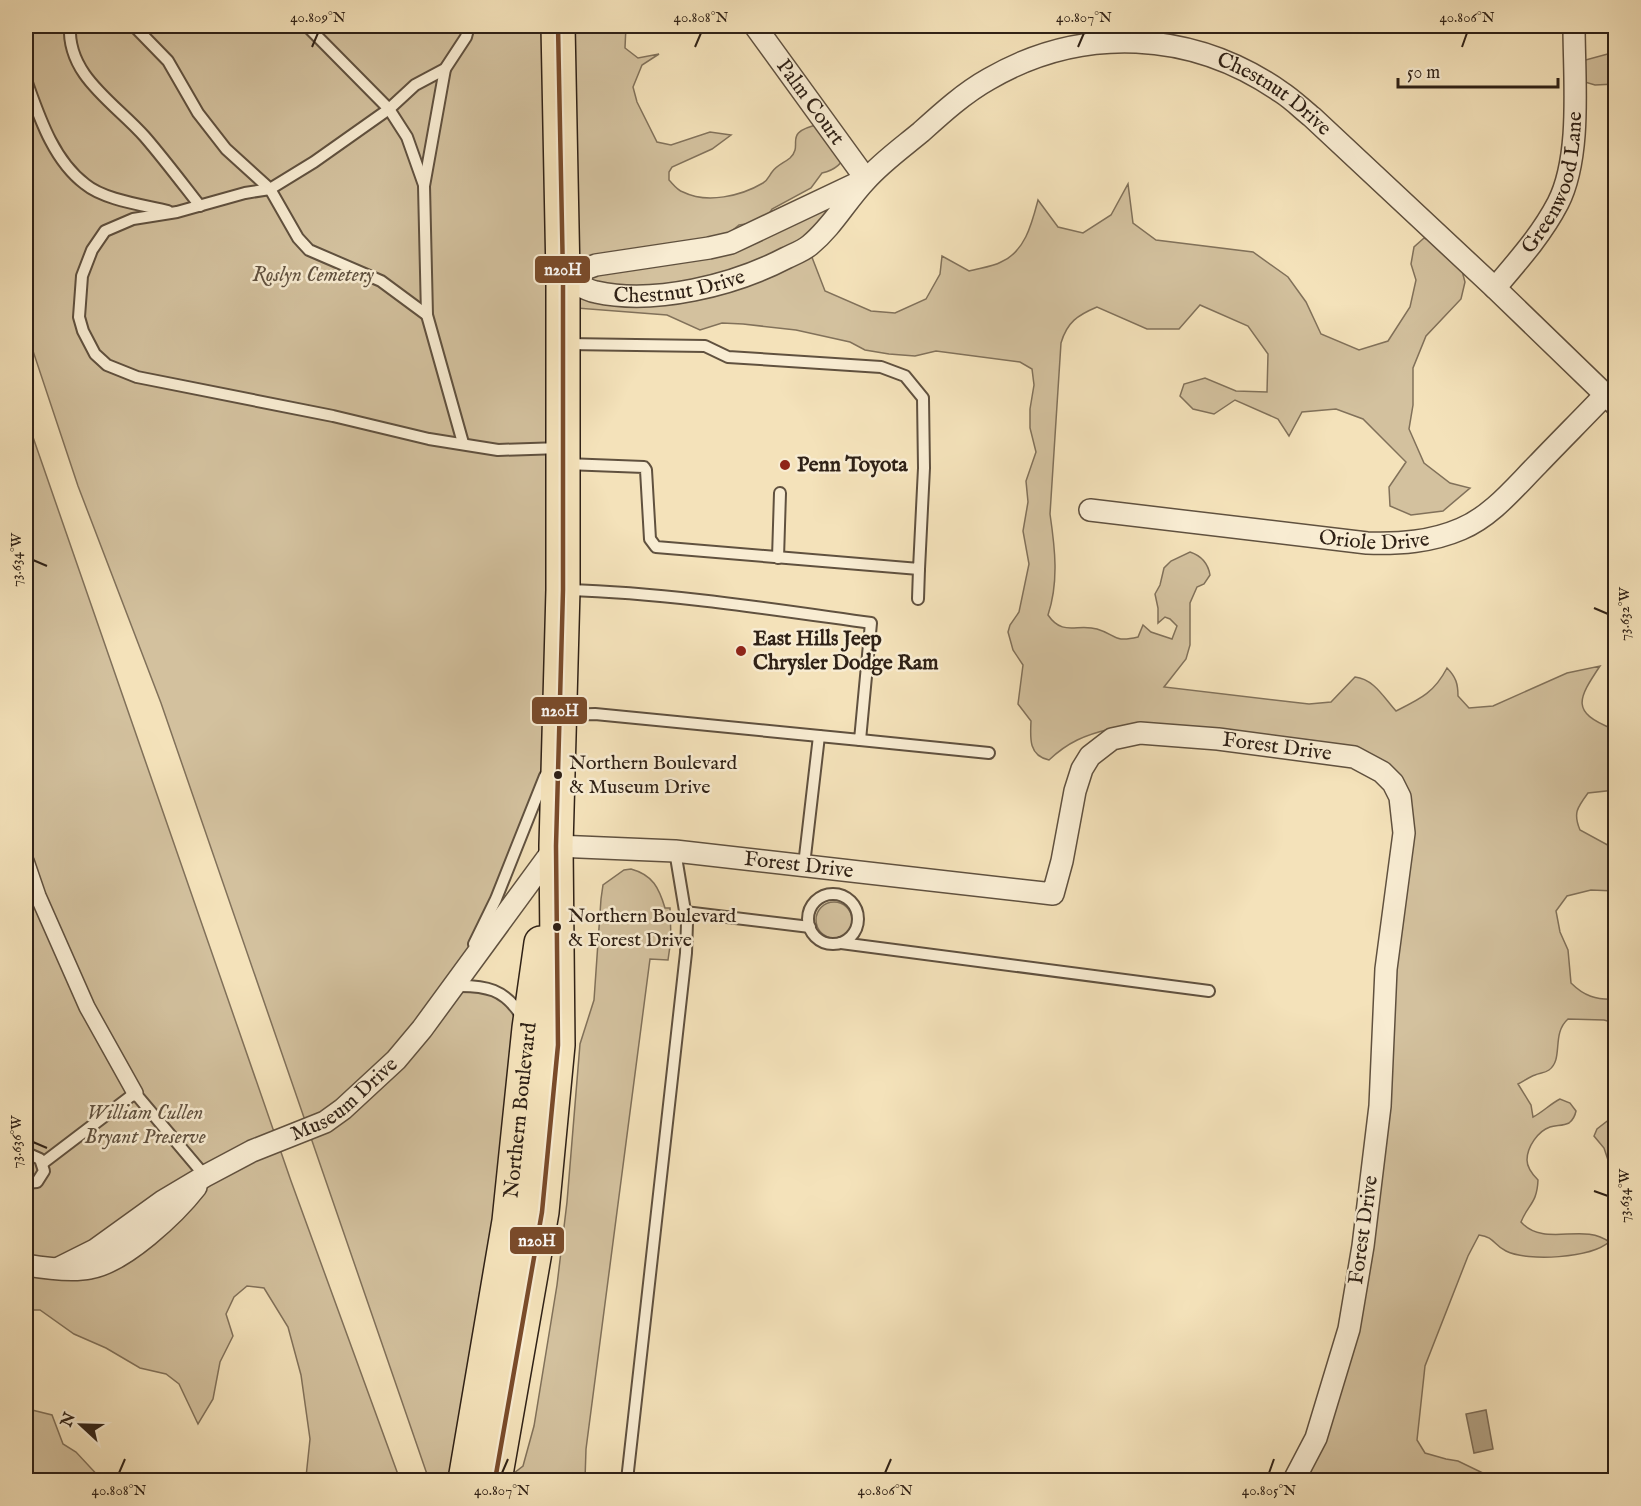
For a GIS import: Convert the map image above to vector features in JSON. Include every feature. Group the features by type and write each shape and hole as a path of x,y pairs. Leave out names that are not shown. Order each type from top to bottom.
{"main road":[{"name":"Northern Boulevard","path":"495,1480 542,1212 558,1044 556,846 562,590 563,277 558,26"},
{"name":"Northern Boulevard","path":"465,1480 509,1221 529,1028 556,846"}],"street":[{"name":"Palm Court","path":"755,26 866,179"},
{"name":"Greenwood Lane","path":"1495,288 1528,249 1546,223 1566,182 1571,163 1575,113 1574,26"},
{"name":"Chestnut Drive","path":"563,277 595,292 630,295 687,290 725,282 769,266 808,247 834,222 866,179 958,99 987,80 1017,64 1077,45 1136,40 1169,45 1222,60 1281,92 1312,117 1495,288 1610,400"},
{"name":"Chestnut Drive","path":"563,277 596,265 731,243 866,179"},
{"name":"Oriole Drive","path":"1090,510 1367,543 1419,542 1463,528 1483,516 1508,496 1610,400"},
{"name":"Forest Drive","path":"556,846 675,851 1053,894 1062,861 1075,791 1082,769 1090,756 1112,739 1140,733 1218,740 1354,757 1382,772 1393,783 1401,804 1404,833 1386,969 1380,1106 1363,1246 1349,1329 1316,1438 1294,1480"},
{"name":"Museum Drive","path":"26,1265 48,1269 59,1268 95,1250 163,1201 206,1176 252,1151 312,1128 334,1116 396,1060 556,846"},
{"path":"26,861 38,896 87,1007 135,1093"}],"lane":[{"path":"70,26 69,37 74,59 87,79 144,136 200,206"},
{"path":"134,26 168,61 198,113 226,149 270,189 298,238 309,250 381,281 427,315"},
{"path":"307,26 388,109 407,137 424,186"},
{"path":"463,443 427,315 424,186 445,69 466,37 469,26"},
{"path":"445,69 415,85 388,109 314,162 270,189 245,193 177,212 133,219 105,231 92,250 82,276 79,317 94,354 107,365 137,377 333,416 429,438 498,450 644,467 650,539 656,547 919,569"},
{"path":"26,80 39,116 53,145 68,169 86,186 122,201 177,212"},
{"path":"563,344 705,346 728,357 881,367 905,375 923,398 924,468 918,599"},
{"path":"778,558 780,493"},
{"path":"562,590 649,594 872,623 860,740"},
{"path":"529,1028 518,1009 498,992 487,987 453,986 496,899 559,729 595,714 989,753"},
{"path":"804,866 819,736"},
{"path":"627,1480 686,953 685,912 675,851"},
{"path":"837,893 840,870"},
{"path":"842,942 849,939 855,932 858,916 852,901 837,893 828,894 814,903 810,910 810,927 817,938 828,943 842,942 1209,991"},
{"path":"685,912 810,927"},
{"path":"43,1163 135,1093 206,1176"},
{"path":"26,1156 36,1156 43,1163 44,1171 40,1180 32,1184 26,1183"}],"green space":[{"name":"Roslyn Cemetery","path":"26,26 626,26 625,48 638,58 659,54 642,65 633,87 637,102 657,142 671,145 710,132 731,135 712,149 672,167 669,180 681,191 692,196 713,198 734,195 754,188 765,182 776,168 790,158 794,153 797,135 801,131 820,124 849,151 838,165 822,173 811,188 772,209 767,217 753,223 739,225 728,234 866,179 808,247 825,291 871,311 895,313 926,299 940,274 942,256 969,271 994,265 1009,257 1022,244 1038,200 1058,227 1083,233 1111,215 1128,184 1133,223 1156,240 1253,252 1288,277 1306,302 1321,334 1359,350 1388,341 1410,307 1416,280 1411,264 1414,247 1424,238 1444,246 1461,267 1465,282 1461,299 1426,336 1413,368 1413,405 1409,429 1424,463 1450,483 1470,488 1443,511 1411,515 1390,506 1389,487 1406,462 1363,419 1336,409 1302,412 1289,436 1278,419 1235,400 1214,414 1193,409 1180,396 1184,384 1205,378 1236,391 1267,392 1268,354 1248,326 1200,305 1179,329 1147,329 1097,307 1074,320 1066,330 1061,343 1050,514 1055,578 1048,615 1059,626 1097,629 1119,639 1138,637 1143,625 1151,632 1172,639 1177,626 1165,617 1158,623 1155,594 1164,568 1171,561 1190,552 1204,560 1210,575 1204,584 1197,587 1190,603 1190,645 1186,659 1164,687 1309,704 1331,702 1355,677 1373,685 1396,711 1426,694 1437,684 1447,668 1456,681 1458,696 1469,708 1493,706 1567,673 1600,666 1587,687 1582,704 1590,717 1599,723 1615,728 1615,790 1588,793 1579,807 1577,819 1580,830 1615,849 1615,891 1591,890 1567,896 1556,911 1560,932 1568,950 1571,983 1591,996 1615,999 1615,1023 1604,1020 1568,1019 1560,1032 1556,1060 1553,1065 1547,1071 1518,1084 1531,1105 1533,1117 1560,1099 1570,1103 1576,1111 1569,1123 1546,1129 1531,1145 1527,1163 1538,1180 1537,1188 1534,1199 1521,1222 1530,1230 1541,1233 1588,1234 1599,1236 1609,1242 1588,1252 1544,1257 1506,1251 1491,1239 1479,1235 1468,1256 1425,1366 1417,1440 1425,1453 1458,1461 1491,1477 1511,1480 1294,1480 1349,1329 1404,833 1382,772 1110,729 1077,740 1049,760 1042,758 1034,751 1031,740 1031,721 1018,704 1023,665 1013,650 1008,632 1019,612 1029,564 1023,531 1028,502 1026,481 1036,452 1030,428 1034,385 1032,369 1020,362 936,351 915,356 889,354 865,350 850,342 796,330 722,323 700,330 667,315 564,307 556,742 494,899 451,985 495,993 528,1028 463,1480 429,1480 161,703 78,486 26,330"},
{"path":"1615,52 1615,84 1595,85 1578,80 1578,62"},
{"name":"William Cullen Bryant Preserve","path":"26,417 291,1181 400,1480 303,1480 306,1477 310,1439 301,1375 288,1327 264,1288 247,1286 234,1297 226,1314 233,1336 220,1362 213,1399 198,1424 179,1384 166,1374 140,1368 106,1348 74,1334 40,1310 26,1310"},
{"path":"631,869 645,875 654,883 665,908 670,908 671,939 668,960 650,959 586,1449 585,1480 505,1480 523,1466 534,1426 557,1285 567,1202 580,1044 594,1000 603,885 624,870"},
{"path":"834,902 847,907 852,920 847,933 834,938 821,933 816,920 821,907"},
{"path":"1615,1115 1615,1167 1609,1163 1604,1148 1594,1136 1597,1129"},
{"path":"32,1410 52,1415 63,1444 76,1452 102,1480 26,1480 26,1411"}],"shaded area":[{"path":"1486,1410 1493,1449 1474,1453 1466,1414"}],"transit line":[{"name":"n20H","path":"495,1480 542,1212 558,1045 556,846 563,590 563,277 558,26"}],"place":[{"name":"Penn Toyota","path":"785,465"},
{"name":"East Hills Jeep Chrysler Dodge Ram","path":"741,651"},
{"name":"Northern Boulevard & Museum Drive","path":"558,775"},
{"name":"Northern Boulevard & Forest Drive","path":"557,927"}]}
